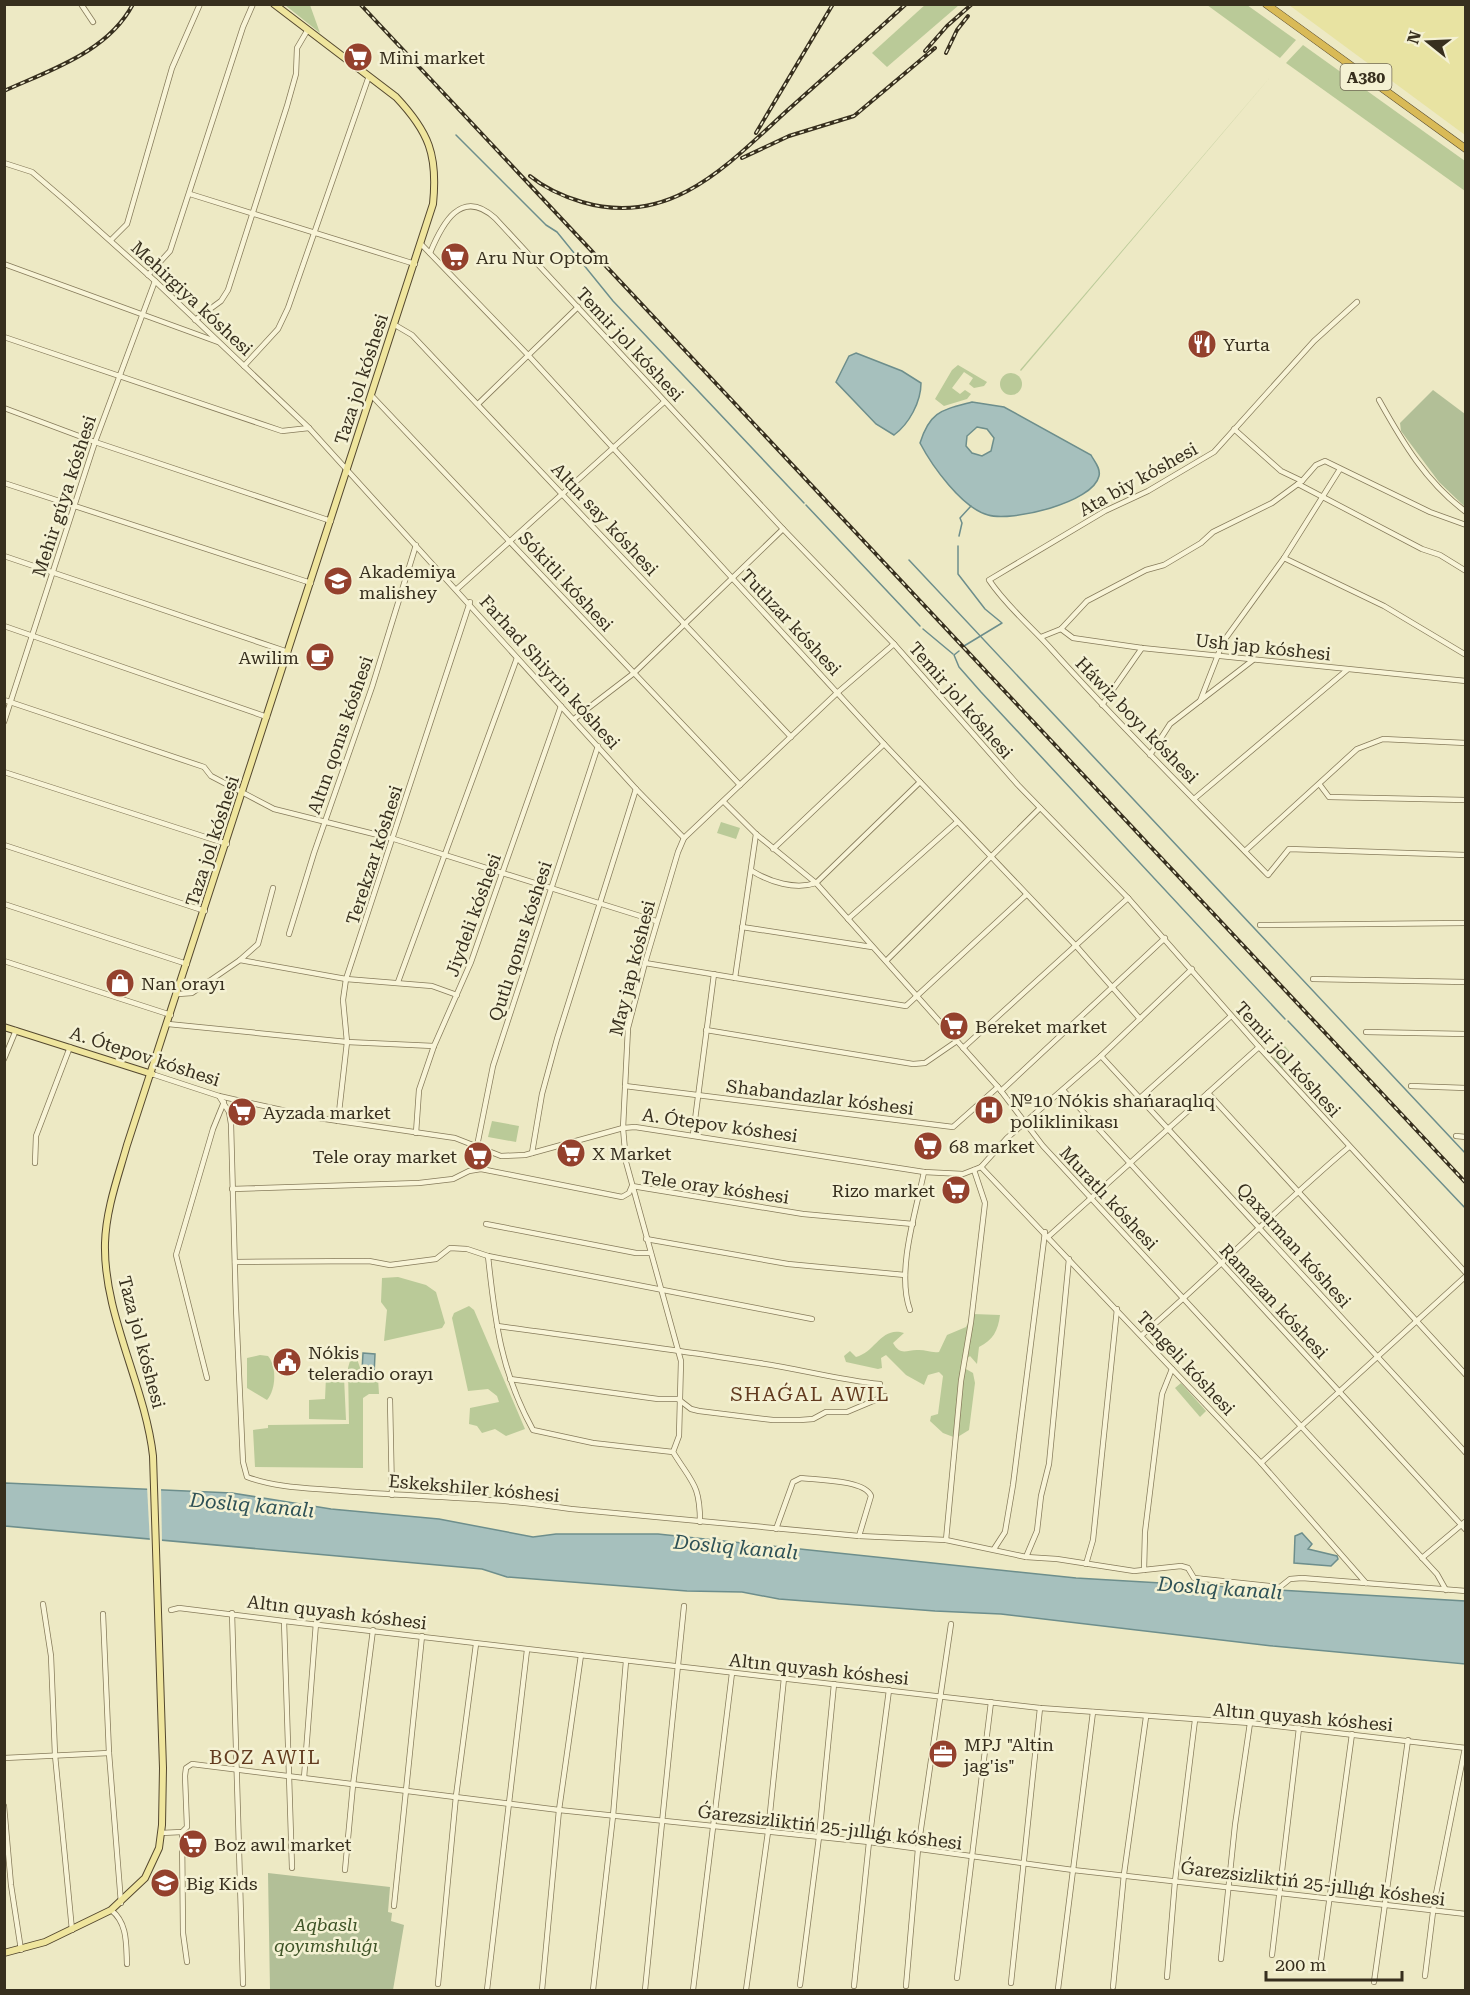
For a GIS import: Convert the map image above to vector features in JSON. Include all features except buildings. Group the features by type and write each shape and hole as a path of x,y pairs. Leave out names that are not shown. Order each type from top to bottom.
{"highway":[{"name":"A380","path":"1266,4 1466,149"}],"main road":[{"name":"Taza jol kóshesi","path":"4,1953 21,1950 72,1930 111,1910 121,1903 144,1878 159,1848 163,1768 153,1456 147,1417 109,1287 105,1246 111,1199 433,204 436,178 433,154 424,130 412,114 396,97 274,4"},
{"name":"A. Ótepov kóshesi","path":"4,1027 152,1074"}],"street":[{"path":"81,4 93,22"},
{"path":"111,240 127,224 172,68 200,4"},
{"path":"148,275 170,250 251,7 245,4"},
{"path":"195,320 221,301 228,290 293,85 297,48 307,31"},
{"path":"244,366 278,329 288,308 369,76"},
{"name":"Mehirgiya kóshesi","path":"4,163 32,172 111,240 309,428 347,470"},
{"path":"190,194 315,235 415,264"},
{"name":"Temir jol kóshesi","path":"430,253 438,231 453,212 476,205 484,208 783,529 894,644 1040,808 1165,938 1259,1047 1466,1275"},
{"name":"Tutlızar kóshesi","path":"421,244 528,355 884,744 1077,947 1140,1019"},
{"path":"4,264 220,343"},
{"name":"Mehir gúyа kóshesi","path":"4,722 95,442 155,281"},
{"name":"Ata biy kóshesi","path":"989,580 1105,511 1148,491 1215,452 1314,341 1357,302"},
{"path":"478,404 578,308"},
{"name":"Altın say kóshesi","path":"395,325 412,335 791,737"},
{"path":"4,337 282,431 298,432 309,428"},
{"name":"Sókitli kóshesi","path":"372,396 740,785"},
{"path":"1379,400 1404,446 1437,486 1466,512"},
{"path":"457,589 664,402"},
{"path":"4,408 95,442 331,521"},
{"path":"1234,429 1281,471 1322,498 1422,549 1440,555 1466,571"},
{"path":"1041,637 1061,629 1088,601 1146,570 1164,565 1187,549 1201,543 1213,532 1272,503 1300,482 1316,465 1325,461 1430,512 1466,525"},
{"name":"Farhad Shiyrin kóshesi","path":"347,470 470,602 636,789 684,838"},
{"path":"1200,701 1220,655 1223,642 1284,558 1340,470"},
{"path":"4,483 311,583"},
{"path":"574,719 634,673 783,529"},
{"name":"Altın qonıs kóshesi","path":"289,934 325,821 372,687 416,544"},
{"path":"4,556 288,652"},
{"path":"1284,558 1384,606 1466,655"},
{"name":"Háwiz boyı kóshesi","path":"989,580 1000,598 1041,637 1102,705 1268,875 1289,849 1466,855"},
{"name":"Terekzar kóshesi","path":"338,1121 347,1042 343,1000 346,978 394,839 470,602"},
{"path":"4,627 267,717"},
{"name":"Ush jap kóshesi","path":"1061,629 1073,638 1142,648 1466,681"},
{"name":"May jap kóshesi","path":"674,1452 679,1436 678,1400 681,1361 663,1292 649,1253 626,1162 623,1128 628,1028 656,921 684,838 837,693 894,644"},
{"path":"1102,705 1142,648"},
{"path":"398,982 518,658"},
{"path":"1150,755 1170,724 1253,660"},
{"path":"1194,799 1347,670"},
{"path":"4,700 204,767 211,776 274,809 394,839 656,921"},
{"name":"Jiydeli kóshesi","path":"416,1133 419,1090 502,874 561,706"},
{"path":"1245,851 1358,749 1383,739 1466,743"},
{"path":"773,849 884,744"},
{"name":"Qutlı qonıs kóshesi","path":"477,1146 494,1066 598,746"},
{"path":"4,772 227,844"},
{"path":"752,871 766,880 800,886 816,883 920,782"},
{"path":"1320,785 1329,797 1466,801"},
{"path":"532,1153 542,1094 636,789"},
{"name":"Muratlı kóshesi","path":"724,802 773,849 816,883 999,1089 1024,1122 1091,1198 1437,1574 1446,1590"},
{"path":"886,961 992,859 1040,808"},
{"path":"848,919 957,822"},
{"path":"735,978 756,834"},
{"path":"4,845 205,911"},
{"path":"178,994 189,994 240,960 258,944 273,888"},
{"path":"645,963 906,1006 1026,895"},
{"path":"963,1048 1077,947 1128,898"},
{"path":"4,904 188,964"},
{"path":"1260,925 1466,923"},
{"path":"742,927 872,947"},
{"name":"Shabandazlar kóshesi","path":"625,1086 953,1127 999,1089 1165,938"},
{"path":"240,960 346,978 432,986 457,995"},
{"path":"4,961 171,1015"},
{"name":"A. Ótepov kóshesi","path":"152,1074 219,1096 338,1121 454,1138 501,1156 532,1153 623,1128 693,1136 924,1172 963,1173 981,1167 1024,1122 1101,1056 1192,969"},
{"path":"693,1136 696,1096 714,974"},
{"path":"1313,979 1466,982"},
{"path":"1140,1098 1232,1016"},
{"path":"168,1024 347,1042 434,1046"},
{"path":"4,1059 16,1030"},
{"path":"706,1030 912,1064 925,1063 957,1041"},
{"path":"1366,1032 1466,1034"},
{"path":"35,1163 36,1136 70,1047"},
{"path":"1049,1236 1259,1047"},
{"name":"Qaxarman kóshesi","path":"1101,1056 1466,1453"},
{"path":"1411,1086 1466,1088"},
{"name":"Ramazan kóshesi","path":"1063,1090 1128,1164 1463,1523 1466,1530"},
{"path":"1208,1093 1466,1375"},
{"path":"219,1096 224,1102 231,1124 235,1262 369,1261 390,1265 436,1259 450,1248 467,1249 488,1256 663,1292 812,1319"},
{"path":"207,1378 176,1255 213,1129 224,1102"},
{"path":"1456,1136 1466,1137"},
{"path":"1142,1335 1222,1265 1297,1191 1349,1147"},
{"name":"Tengeli kóshesi","path":"981,1167 1049,1236 1261,1463 1366,1583"},
{"name":"Tele oray kóshesi","path":"232,1189 419,1183 453,1179 469,1171 481,1169 622,1197 629,1193 632,1186 803,1214 913,1224"},
{"path":"946,1540 961,1382 971,1322 985,1203 974,1170"},
{"path":"910,1310 905,1295 905,1275 924,1172"},
{"path":"486,1224 636,1253 649,1253"},
{"path":"993,1549 1005,1532 1013,1485 1045,1232"},
{"path":"646,1239 788,1264 905,1275"},
{"path":"488,1256 504,1364 533,1430 593,1443 674,1452 696,1484 700,1497 700,1522"},
{"path":"1026,1557 1037,1531 1041,1496 1049,1464 1070,1259"},
{"name":"Eskekshiler kóshesi","path":"235,1262 243,1462 247,1477 283,1485 392,1495 527,1502 776,1529 946,1540 1026,1557 1134,1571 1181,1566 1188,1568 1194,1578 1280,1587 1290,1579 1302,1578 1466,1590"},
{"path":"1261,1463 1466,1275"},
{"path":"1086,1564 1093,1540 1117,1308"},
{"path":"497,1326 678,1351 826,1374 842,1380 880,1384"},
{"path":"1144,1570 1145,1532 1162,1394 1172,1369"},
{"path":"510,1379 678,1400 691,1409 699,1411 773,1420 813,1419 826,1412 847,1412 885,1396"},
{"path":"390,1400 392,1495"},
{"path":"776,1529 793,1482 801,1478 860,1485 869,1491 871,1496 859,1536"},
{"path":"1422,1558 1463,1523"},
{"path":"43,1604 51,1656 55,1755 72,1930"},
{"path":"645,1990 684,1606"},
{"name":"Altın quyash kóshesi","path":"171,1610 179,1608 232,1613 527,1650 1040,1708 1250,1723 1465,1748"},
{"path":"232,1613 243,1984"},
{"path":"103,1614 109,1753 121,1903"},
{"path":"284,1621 292,1868"},
{"path":"304,1778 316,1623"},
{"path":"906,1986 918,1849 951,1624"},
{"path":"345,1870 352,1785 373,1630"},
{"path":"394,1906 422,1636"},
{"path":"438,1984 456,1796 476,1644"},
{"path":"487,1990 527,1650"},
{"path":"542,1990 559,1810 581,1655"},
{"path":"593,1990 613,1816 626,1661"},
{"path":"693,1990 715,1826 732,1673"},
{"path":"746,1990 768,1832 784,1678"},
{"path":"800,1985 819,1837 834,1684"},
{"path":"854,1986 869,1842 890,1690"},
{"path":"957,1978 991,1702"},
{"path":"1011,1983 1040,1708"},
{"path":"1058,1989 1093,1713"},
{"path":"1113,1986 1124,1875 1146,1717"},
{"path":"1167,1977 1175,1881 1195,1720"},
{"path":"1221,1959 1234,1825 1250,1723"},
{"path":"1272,1955 1299,1728"},
{"path":"1320,1968 1352,1734"},
{"path":"1374,1982 1408,1740"},
{"path":"1425,1976 1433,1911 1465,1748"},
{"path":"4,1758 109,1753"},
{"name":"Ǵarezsizliktiń 25-jıllıǵı kóshesi","path":"182,1832 187,1827 186,1768 192,1764 559,1810 869,1842 1073,1870 1466,1914"},
{"path":"4,1806 8,1885 21,1950"},
{"path":"161,1833 182,1832 183,1933 187,1962"},
{"path":"111,1910 118,1915 125,1930 127,1964"}],"green space":[{"path":"926,4 959,5 887,67 872,53"},
{"path":"285,5 310,5 320,33"},
{"path":"1207,5 1247,5 1296,40 1280,58"},
{"path":"1303,45 1465,161 1465,191 1286,63"},
{"path":"1272,75 1021,371 1020,370"},
{"path":"958,365 987,382 984,386 974,388 969,384 973,378 964,372 952,388 960,394 965,390 971,394 967,399 944,406 935,399 952,370"},
{"path":"1011,373 1019,376 1022,384 1019,392 1011,395 1003,392 1000,384 1003,376"},
{"path":"1433,390 1465,414 1465,507 1439,482 1401,431 1400,423"},
{"path":"721,822 740,828 736,839 717,833"},
{"path":"1285,1046 1294,1057 1282,1069 1273,1058"},
{"path":"492,1121 519,1126 516,1142 488,1137"},
{"path":"398,1277 426,1285 436,1292 445,1323 442,1328 384,1341 387,1310 381,1302 382,1278"},
{"path":"469,1306 474,1310 525,1429 506,1436 495,1429 482,1433 477,1426 469,1424 470,1408 499,1402 497,1396 488,1389 468,1391 452,1318 454,1313"},
{"path":"973,1314 1000,1315 994,1334 979,1347 977,1364 970,1356 963,1362 966,1369 973,1373 975,1383 969,1430 956,1438 943,1433 930,1421 931,1416 938,1414 943,1376 939,1372 928,1375 924,1385 906,1375 886,1355 881,1358 882,1368 878,1369 846,1362 844,1356 850,1351 856,1357 869,1350 884,1336 896,1332 904,1333 893,1343 899,1350 939,1352 947,1335 966,1327"},
{"path":"268,1356 274,1372 274,1384 267,1400 247,1388 247,1358"},
{"path":"357,1359 363,1376 371,1380 378,1378 379,1394 369,1394 363,1398 363,1468 255,1467 253,1430 268,1428 268,1425 349,1424 348,1368 350,1361"},
{"path":"326,1377 344,1377 346,1420 309,1419 309,1400 325,1399"},
{"path":"1181,1383 1206,1411 1200,1417 1175,1388"},
{"name":"Aqbaslı qoyımshılıǵı","path":"268,1873 390,1887 388,1912 392,1913 391,1921 404,1925 393,1990 270,1990"}],"sand":[{"path":"1289,5 1465,5 1465,135"}],"water":[{"path":"856,353 902,371 921,383 919,398 913,412 905,425 894,435 876,424 836,382 849,356"},
{"path":"972,402 1004,407 1091,455 1099,473 1093,486 1067,502 1032,513 999,516 978,511 949,485 920,443 928,424 939,413","holes":["977,427 987,429 994,438 991,451 982,456 972,453 966,446 967,436"]},
{"path":"363,1353 375,1354 374,1376 366,1376 362,1371"},
{"name":"Doslıq kanalı","path":"5,1483 232,1493 331,1509 439,1519 533,1537 556,1534 658,1534 1076,1578 1465,1601 1465,1664 1273,1646 1001,1614 779,1599 742,1592 687,1591 507,1577 482,1569 5,1526"},
{"path":"1302,1533 1312,1544 1308,1549 1337,1556 1338,1559 1331,1566 1294,1563 1295,1536"}],"pier":[{"path":"147,1486 161,1487 162,1544 150,1543"}],"waterway":[{"path":"456,135 546,225 557,232 613,301 804,503"},
{"path":"806,505 920,626"},
{"path":"959,536 962,523 960,518 971,506"},
{"path":"958,546 958,574 985,609 1002,623 964,646"},
{"path":"909,560 1466,1154"},
{"path":"923,629 953,654"},
{"path":"959,651 954,655 959,667 981,692 1285,1019"},
{"path":"1288,1021 1466,1209"}],"railway":[{"path":"4,91 58,67 93,47 109,35 133,4"},
{"path":"360,4 1466,1183"},
{"path":"756,133 833,4"},
{"path":"530,176 568,197 614,208 644,206 672,198 722,169 906,4"},
{"path":"925,51 947,26 972,4"},
{"path":"946,53 957,30 968,16"},
{"path":"742,158 789,136 854,116 935,48"}],"place":[{"name":"Mini market","path":"358,57"},
{"name":"Aru Nur Optom","path":"455,257"},
{"name":"Yurta","path":"1202,344"},
{"name":"Akademiya malishey","path":"338,581"},
{"name":"Awilim","path":"320,657"},
{"name":"Nan orayı","path":"120,983"},
{"name":"Bereket market","path":"954,1026"},
{"name":"№10 Nókis shańaraqlıq poliklinikası","path":"989,1110"},
{"name":"Ayzada market","path":"242,1112"},
{"name":"68 market","path":"928,1146"},
{"name":"X Market","path":"571,1153"},
{"name":"Tele oray market","path":"478,1156"},
{"name":"Rizo market","path":"956,1190"},
{"name":"Nókis teleradio orayı","path":"287,1362"},
{"name":"MPJ \"Altin jag'is\"","path":"943,1754"},
{"name":"Boz awıl market","path":"193,1844"},
{"name":"Big Kids","path":"165,1883"}],"district":[{"name":"SHAǴAL AWIL","path":"810,1394"},
{"name":"BOZ AWIL","path":"265,1757"}]}
